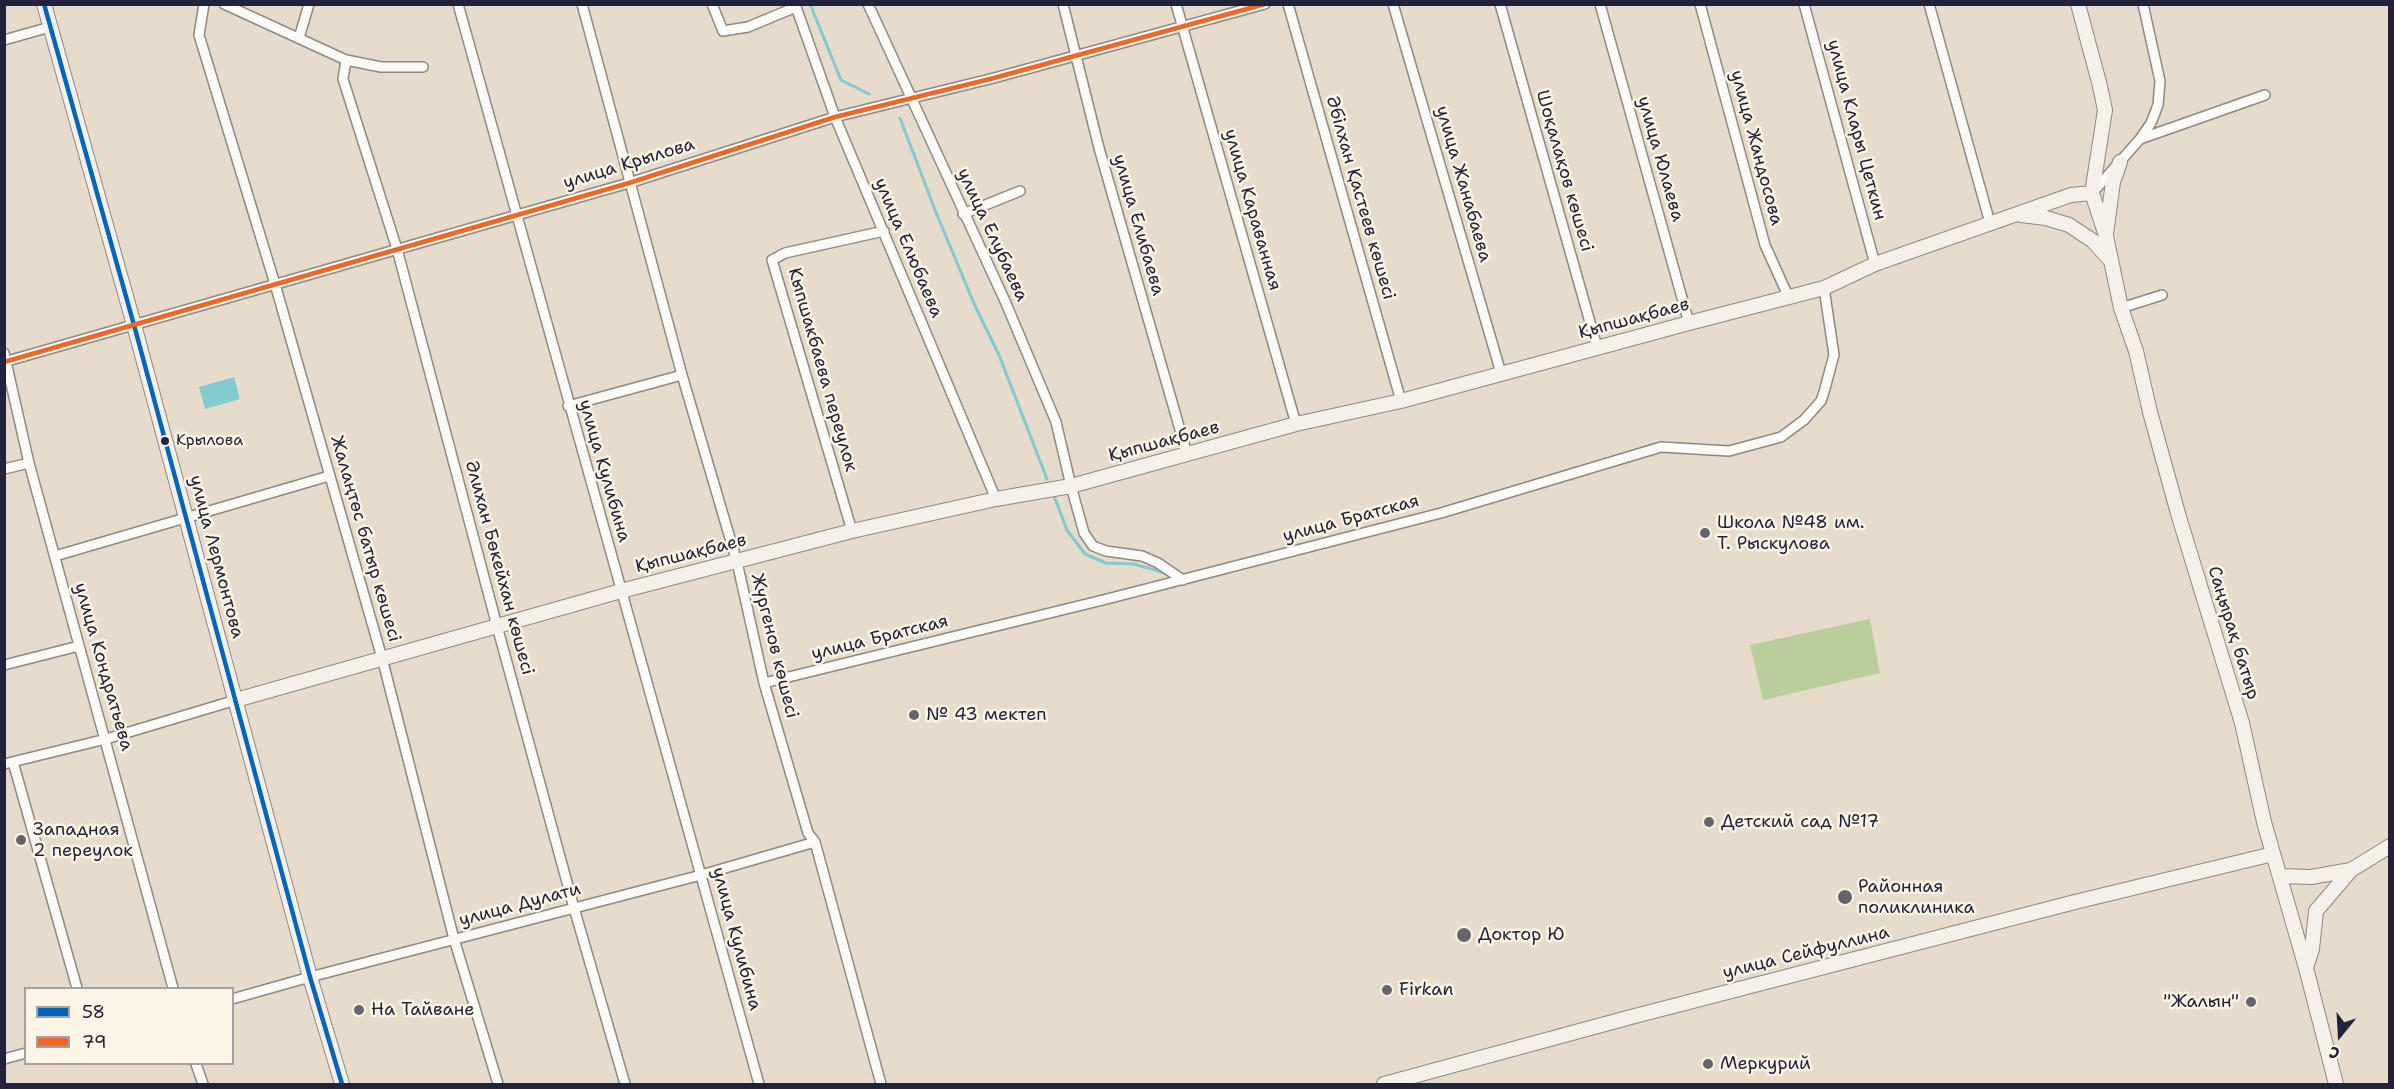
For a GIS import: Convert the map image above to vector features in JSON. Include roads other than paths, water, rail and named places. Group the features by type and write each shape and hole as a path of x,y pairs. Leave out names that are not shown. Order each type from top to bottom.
{"street":[{"name":"улица Лермонтова","path":"44,4 134,325 310,977 342,1084"},
{"name":"Жалаңтөс батыр көшесі","path":"204,4 199,35 275,284 382,658 454,939 498,1084"},
{"path":"224,4 346,60 381,67 423,67"},
{"path":"299,38 309,4"},
{"name":"улица Кулибина","path":"458,4 515,216 759,1084"},
{"name":"Жүргенов көшесі","path":"582,4 682,375 737,562 764,683 808,833 815,842 881,1084"},
{"name":"улица Елюбаева","path":"712,4 723,31 748,27 796,6 835,117 996,499"},
{"name":"улица Елубаева","path":"868,4 1005,301 1056,422 1084,533 1093,546 1106,551 1142,555 1182,580"},
{"name":"улица Елибаева","path":"1064,4 1099,148 1186,454"},
{"name":"улица Караванная","path":"1176,4 1296,424"},
{"name":"улица Крылова","path":"5,359 134,325 629,183 835,117 1183,28 1265,4"},
{"name":"Әбілхан Қастеев көшесі","path":"1288,4 1401,401"},
{"name":"улица Жанабаева","path":"1393,4 1501,373"},
{"name":"Шоқалақов көшесі","path":"1500,4 1597,347"},
{"name":"улица Юлаева","path":"1600,4 1689,322"},
{"name":"улица Жандосова","path":"1700,4 1766,245 1789,298"},
{"name":"улица Клары Цеткин","path":"1804,4 1875,264"},
{"path":"1929,4 1990,223"},
{"path":"2078,4 2105,110 2092,193"},
{"path":"2092,193 2140,138 2151,123 2158,105 2160,81 2143,4"},
{"path":"4,40 50,27"},
{"name":"Әлихан Бөкейхан көшесі","path":"346,60 343,79 397,249 574,908 625,1084"},
{"path":"2140,138 2265,95"},
{"path":"2106,236 2113,182 2120,162"},
{"path":"963,214 1020,191"},
{"name":"Қыпшақбаев","path":"236,700 621,591 852,531 996,499 1071,486 1296,424 1401,401 1689,322 1789,298 1824,288 1875,264 1990,223 2071,195 2092,193"},
{"name":"Саңырақ батыр","path":"2092,193 2106,236 2121,308 2136,351 2178,518 2242,723 2273,854 2336,1084"},
{"path":"2016,214 2046,218 2069,225 2093,241 2110,260"},
{"name":"Кыпшакбаева переулок","path":"852,531 772,260 785,253 884,231"},
{"name":"улица Братская","path":"764,683 1182,580 1441,513 1661,447 1729,451 1781,437 1804,420 1821,401 1824,392 1834,355 1824,288"},
{"path":"2121,308 2162,295"},
{"name":"улица Кондратьева","path":"5,359 29,463 173,987"},
{"path":"568,406 682,375"},
{"path":"4,468 29,463"},
{"path":"55,556 329,476"},
{"path":"4,665 80,646"},
{"path":"77,987 9,763 106,739 236,700"},
{"name":"улица Дулати","path":"234,998 702,875 815,842"},
{"path":"2306,968 2312,949 2316,911 2351,870 2390,846"},
{"name":"улица Сейфуллина","path":"1384,1084 1414,1081 1630,1017 2096,897 2273,854"},
{"path":"2280,876 2311,877 2351,870"},
{"path":"4,1059 24,1054"},
{"path":"196,1065 203,1084"}],"water":[{"path":"234,377 240,399 205,409 199,387"}],"waterway":[{"path":"810,4 841,80 869,94"},
{"path":"900,118 975,306 999,355 1047,479"},
{"path":"1054,496 1067,530 1085,554 1106,563 1134,564 1165,573"}],"place":[{"name":"Крылова","path":"165,441"},
{"name":"Школа №48 им. Т. Рыскулова","path":"1705,533"},
{"name":"№ 43 мектеп","path":"914,715"},
{"name":"Детский сад №17","path":"1709,822"},
{"name":"Западная 2 переулок","path":"21,840"},
{"name":"Районная поликлиника","path":"1845,897"},
{"name":"Доктор Ю","path":"1464,935"},
{"name":"Firkan","path":"1387,990"},
{"name":"\"Жалын\"","path":"2251,1002"},
{"name":"На Тайване","path":"359,1010"},
{"name":"Меркурий","path":"1708,1064"}]}
